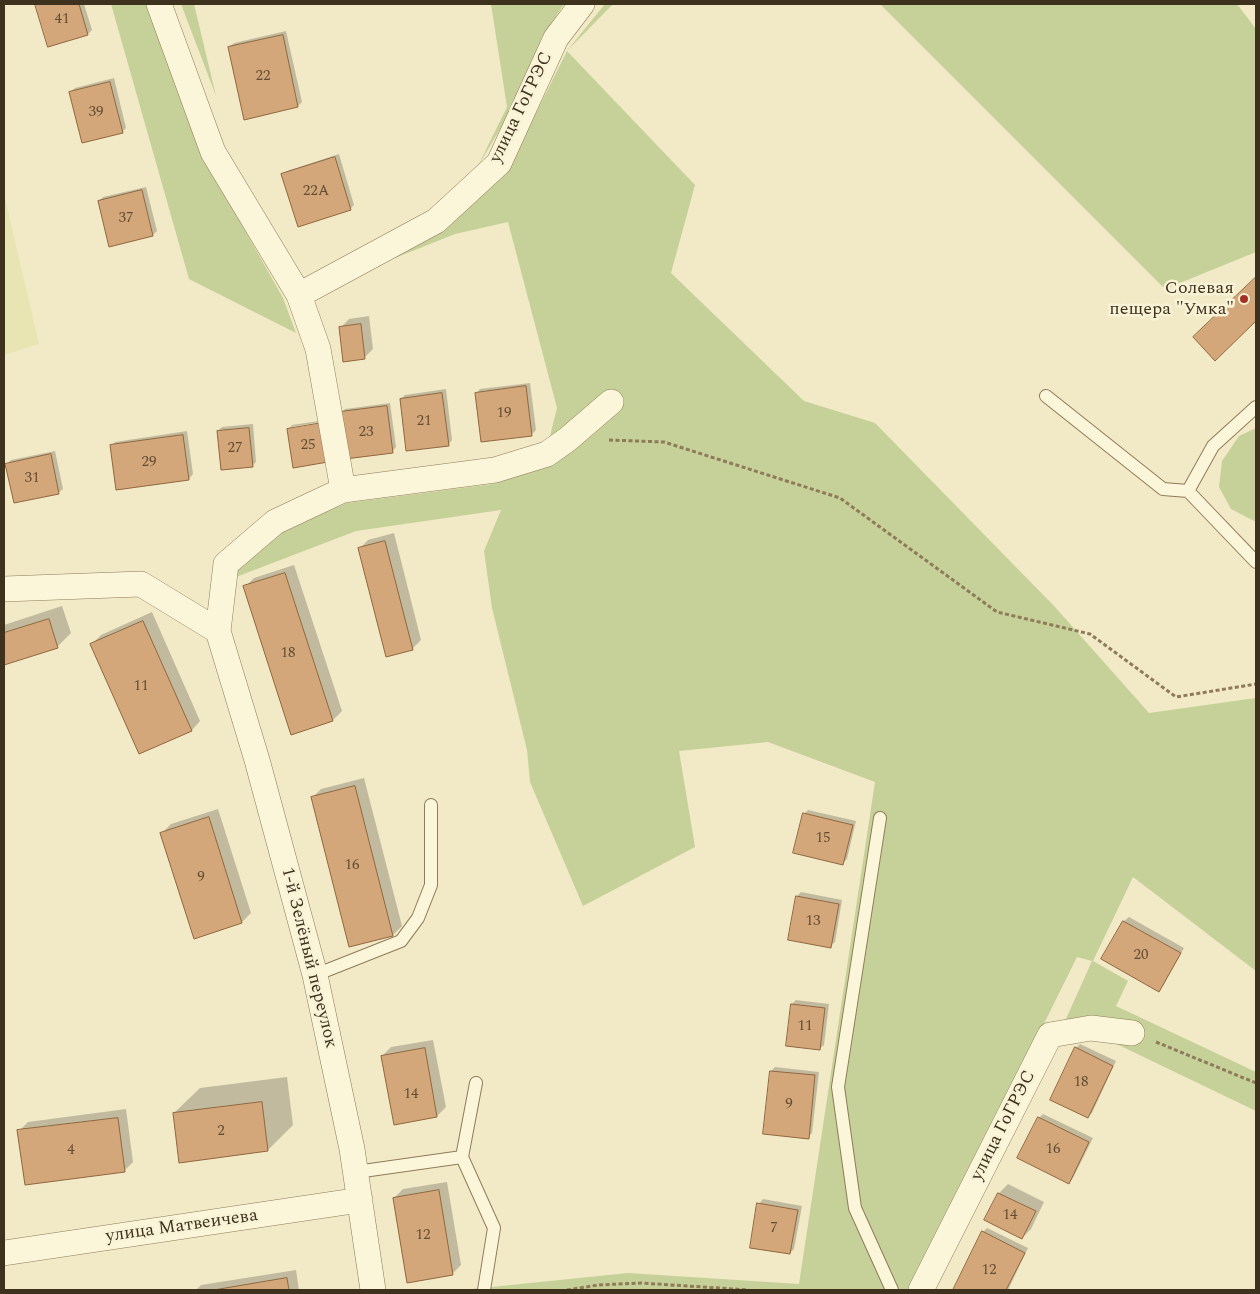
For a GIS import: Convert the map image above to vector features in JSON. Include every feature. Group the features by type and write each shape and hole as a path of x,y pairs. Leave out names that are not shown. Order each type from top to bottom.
{"street":[{"path":"159,4 213,152 299,295 318,349 343,490"},
{"name":"улица ГоГРЭС","path":"299,295 436,220 499,163 556,38 582,4"},
{"path":"4,589 140,584 218,631 226,564 275,522 343,490 495,470 547,454 568,439 611,402"},
{"name":"1-й Зелёный переулок","path":"218,631 260,770 315,975 352,1149 373,1290"},
{"name":"улица ГоГРЭС","path":"921,1290 1050,1035 1091,1028 1132,1033"},
{"name":"улица Матвеичева","path":"4,1253 360,1200"}],"lane":[{"path":"1046,396 1163,489 1188,491 1256,562"},
{"path":"1188,491 1213,446 1256,407"},
{"path":"315,975 400,942 418,918 431,885 431,806"},
{"path":"880,818 838,1087 855,1208 892,1290"},
{"path":"476,1084 462,1157 494,1228 484,1290"},
{"path":"356,1172 462,1157"}],"path":[{"path":"568,439 664,442 840,498 997,612 1090,634 1176,697 1256,684"},
{"path":"1132,1033 1256,1083"},
{"path":"567,1290 598,1285 641,1283 749,1290"}],"shaded area":[{"path":"4,194 39,344 4,355"}],"green space":[{"path":"111,4 147,4 203,156 283,298 296,333 189,279"},
{"path":"181,4 194,4 216,96"},
{"path":"491,4 564,4 542,37 512,109 478,166 507,107"},
{"path":"605,4 613,4 567,51"},
{"path":"880,4 1237,4 1256,29 1256,252 1165,289"},
{"path":"567,51 695,185 671,273 804,401 875,423 1055,607 1149,713 1256,698 1256,971 1133,877 1093,961 1128,981 1116,1006 1256,1072 1256,1111 1102,1037 1071,1040 1052,1050 1092,961 1077,957 912,1290 462,1290 628,1273 799,1284 875,782 768,742 679,751 695,847 583,906 530,782 527,750 492,608 484,551 501,510 356,531 236,577 238,569 282,531 347,503 493,484 547,463 548,444 557,408 508,222 455,234 380,264 507,171"},
{"path":"1256,428 1256,522 1231,509 1219,487 1222,461 1239,436"}],"building":[{"path":"35,4 79,4 88,35 48,47"},
{"path":"283,35 298,107 244,120 228,47"},
{"path":"110,82 123,133 82,143 69,92"},
{"path":"335,157 351,210 298,227 281,174"},
{"path":"142,190 153,236 109,247 98,201"},
{"name":"Солевая пещера \"Умка\"","path":"1256,277 1256,321 1215,361 1193,337"},
{"path":"361,324 365,359 343,362 339,327"},
{"path":"526,386 532,436 481,442 475,393"},
{"path":"442,393 449,446 406,451 400,399"},
{"path":"387,406 393,453 345,459 340,412"},
{"path":"322,423 328,462 293,468 287,429"},
{"path":"249,428 253,467 221,470 217,431"},
{"path":"183,435 189,480 116,490 110,445"},
{"path":"51,454 59,494 14,503 5,464"},
{"path":"385,541 413,650 386,657 358,548"},
{"path":"285,573 333,721 291,735 243,586"},
{"path":"49,619 58,648 4,665 4,633"},
{"path":"143,621 192,731 139,754 90,644"},
{"path":"355,786 393,936 349,947 311,797"},
{"path":"803,813 853,825 843,865 793,853"},
{"path":"209,817 242,923 194,939 160,833"},
{"path":"796,896 839,904 831,948 788,940"},
{"path":"1123,921 1181,953 1159,992 1101,959"},
{"path":"791,1004 825,1008 820,1050 786,1046"},
{"path":"1075,1047 1113,1066 1088,1118 1050,1100"},
{"path":"425,1048 437,1117 394,1125 381,1056"},
{"path":"770,1071 815,1075 809,1139 763,1134"},
{"path":"262,1102 268,1151 179,1163 173,1113"},
{"path":"1038,1117 1089,1142 1069,1184 1017,1158"},
{"path":"118,1118 125,1172 25,1185 17,1130"},
{"path":"439,1190 453,1275 407,1283 393,1198"},
{"path":"998,1193 1036,1211 1022,1239 984,1220"},
{"path":"757,1203 798,1210 790,1254 750,1248"},
{"path":"982,1231 1025,1253 1006,1290 953,1290"},
{"path":"287,1278 289,1290 214,1290"}],"place":[{"name":"Солевая пещера \"Умка\"","path":"1244,299"}]}
